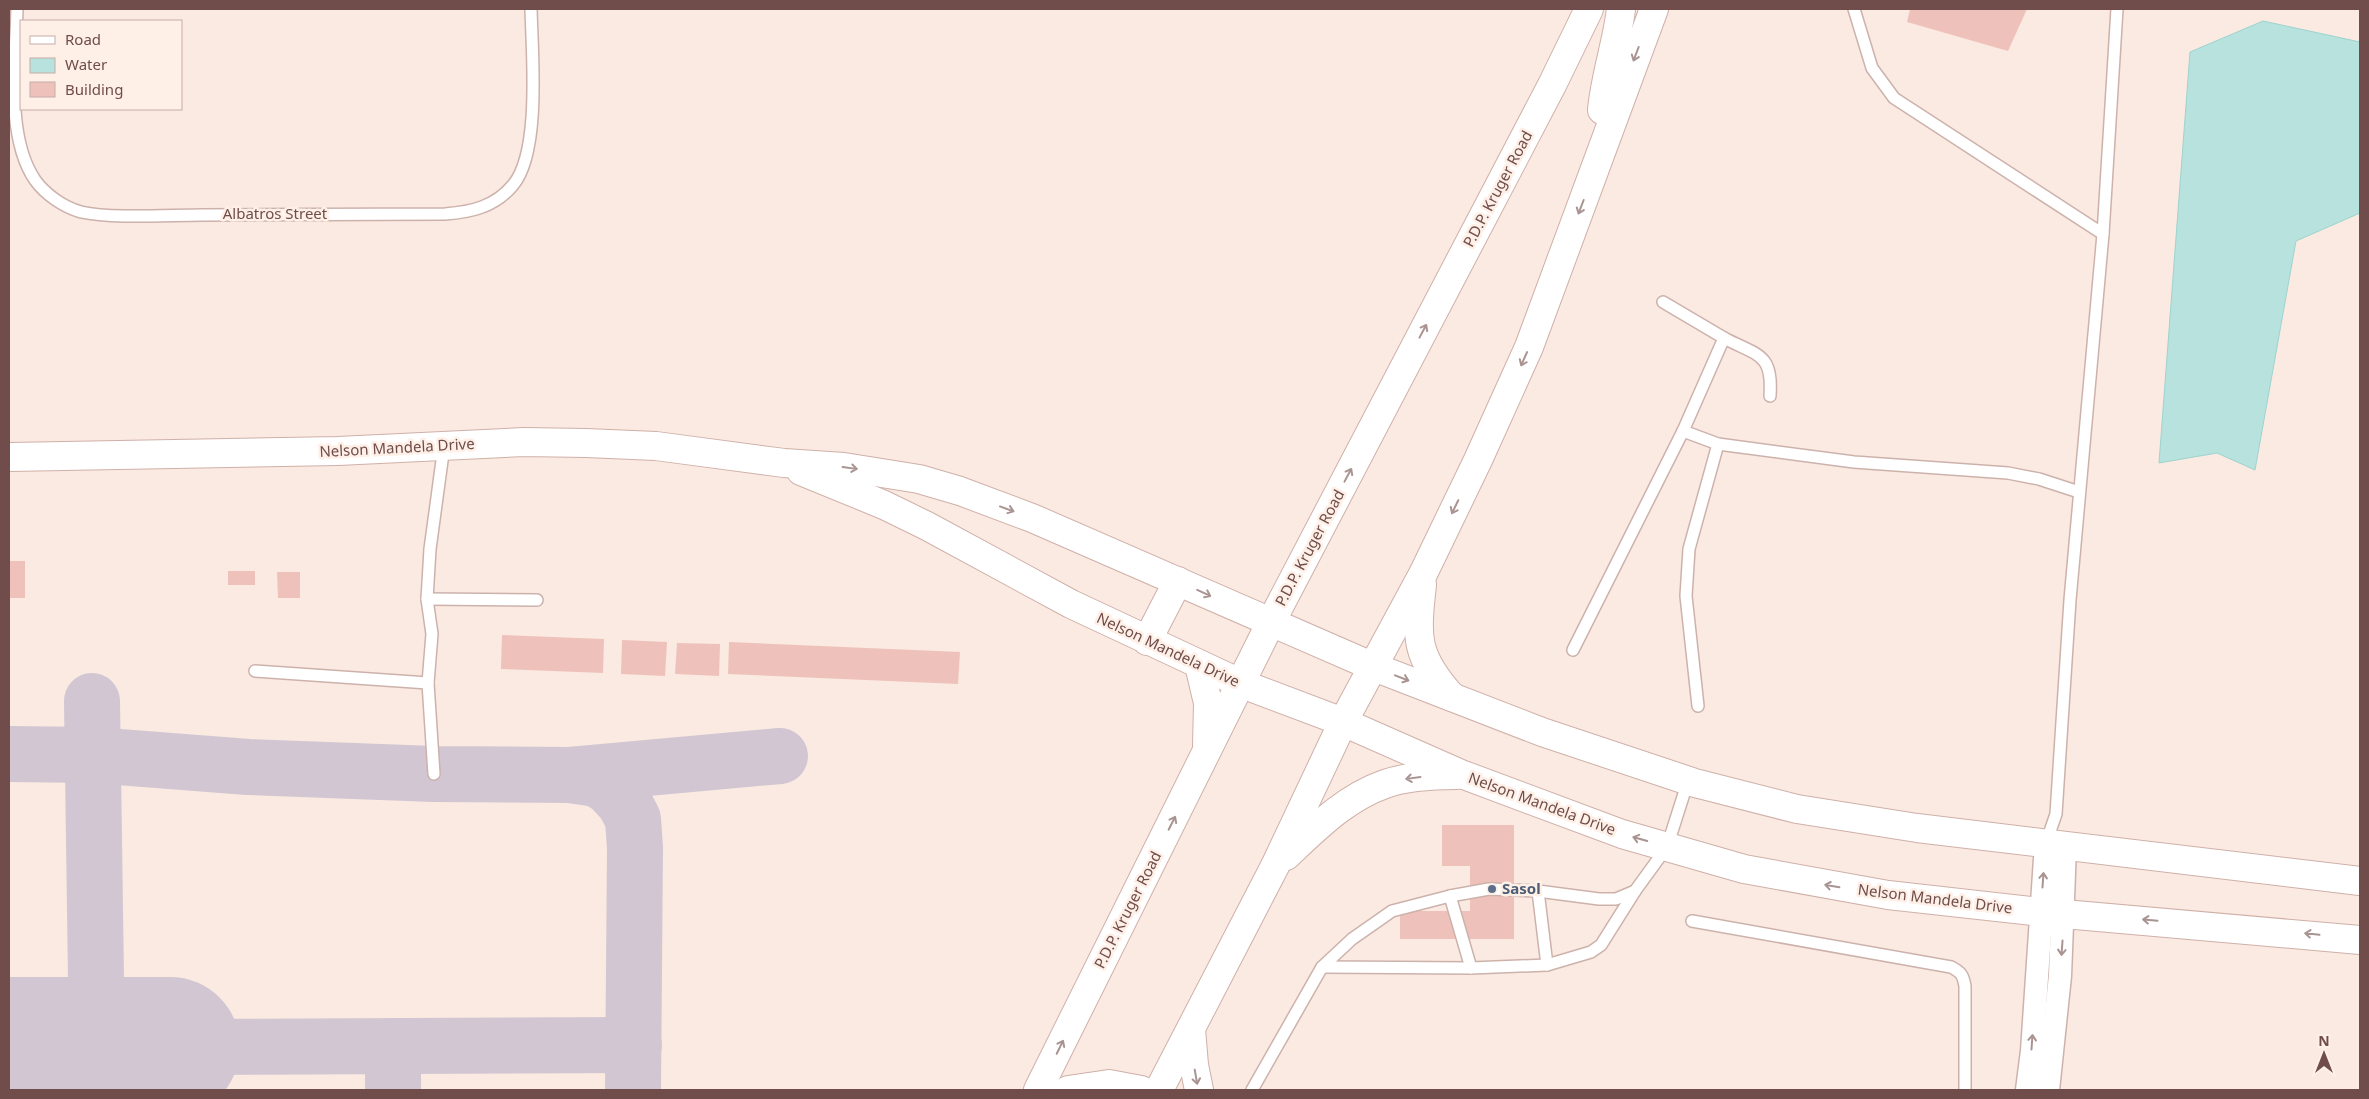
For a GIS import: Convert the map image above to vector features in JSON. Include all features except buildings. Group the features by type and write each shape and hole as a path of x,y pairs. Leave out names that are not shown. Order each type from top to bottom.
{"street":[{"path":"1566,55 1570,9"},
{"name":"P.D.P. Kruger Road","path":"1038,1090 1242,684 1270,624 1589,9"},
{"path":"1604,142 1602,108 1617,40 1621,9"},
{"path":"1159,1090 1275,866 1343,722 1374,668 1423,574 1478,460 1529,347 1654,9"},
{"name":"Nelson Mandela Drive","path":"9,458 338,451 524,442 656,446 784,463 825,465 919,479 960,491 1032,518 1374,668 1542,732 1688,781 1797,809 1917,828 2360,881"},
{"name":"Nelson Mandela Drive","path":"784,463 884,505 927,526 1071,604 1199,665 1242,684 1343,722 1461,774 1622,834 1744,869 1888,895 2360,940"},
{"path":"1423,574 1419,618 1421,651 1437,680 1453,698"},
{"path":"1147,641 1178,581"},
{"path":"1199,665 1208,702 1207,752"},
{"path":"1275,866 1336,810 1362,794 1385,784 1412,778 1461,774"},
{"path":"2027,1090 2053,912 2056,845"},
{"path":"2048,1090 2060,976 2053,912"},
{"path":"1191,1029 1194,1065 1199,1090"},
{"path":"1068,1090 1109,1084 1141,1090"}],"lane":[{"name":"Albatros Street","path":"17,9 15,99 17,127 24,158 35,180 53,199 80,212 177,215 445,214 467,212 493,202 514,185 522,170 527,154 532,101 531,9"},
{"path":"1854,9 1872,68 1894,98 2103,234"},
{"path":"2056,845 2056,814 2079,492 2103,234 2117,9"},
{"path":"1663,302 1724,338 1760,356 1768,364 1771,375 1770,396"},
{"path":"1573,650 1683,431 1724,338"},
{"path":"1683,431 1718,444 1854,462 2008,473 2039,479 2079,492"},
{"path":"1698,706 1686,596 1688,558 1699,507 1718,444"},
{"path":"434,774 428,683 432,634 427,599 430,549 444,446"},
{"path":"427,599 537,600"},
{"path":"254,671 428,683"},
{"path":"1322,967 1471,968 1547,965 1591,952 1600,945 1635,891 1667,847 1688,781"},
{"path":"2056,814 2056,845"},
{"path":"1252,1090 1322,967 1352,939 1392,912 1450,896 1489,889 1538,891 1599,899 1616,899 1635,891"},
{"path":"1538,891 1547,965"},
{"path":"1450,896 1471,968"},
{"path":"1692,921 1951,968 1958,971 1963,975 1965,986 1965,1090"}],"water":[{"path":"2263,21 2360,42 2360,213 2296,241 2255,470 2217,453 2159,463 2190,52"}],"taxiway":[{"path":"92,701 97,1047"},
{"path":"9,754 93,755 248,767 434,774 570,775 597,779 610,787 624,802 633,819 635,848 633,1090"},
{"path":"570,775 780,756"},
{"path":"170,1047 634,1045"},
{"path":"393,1046 393,1090"}],"runway":[{"path":"9,1047 170,1047"}],"place":[{"name":"Sasol","path":"1492,889"}]}
